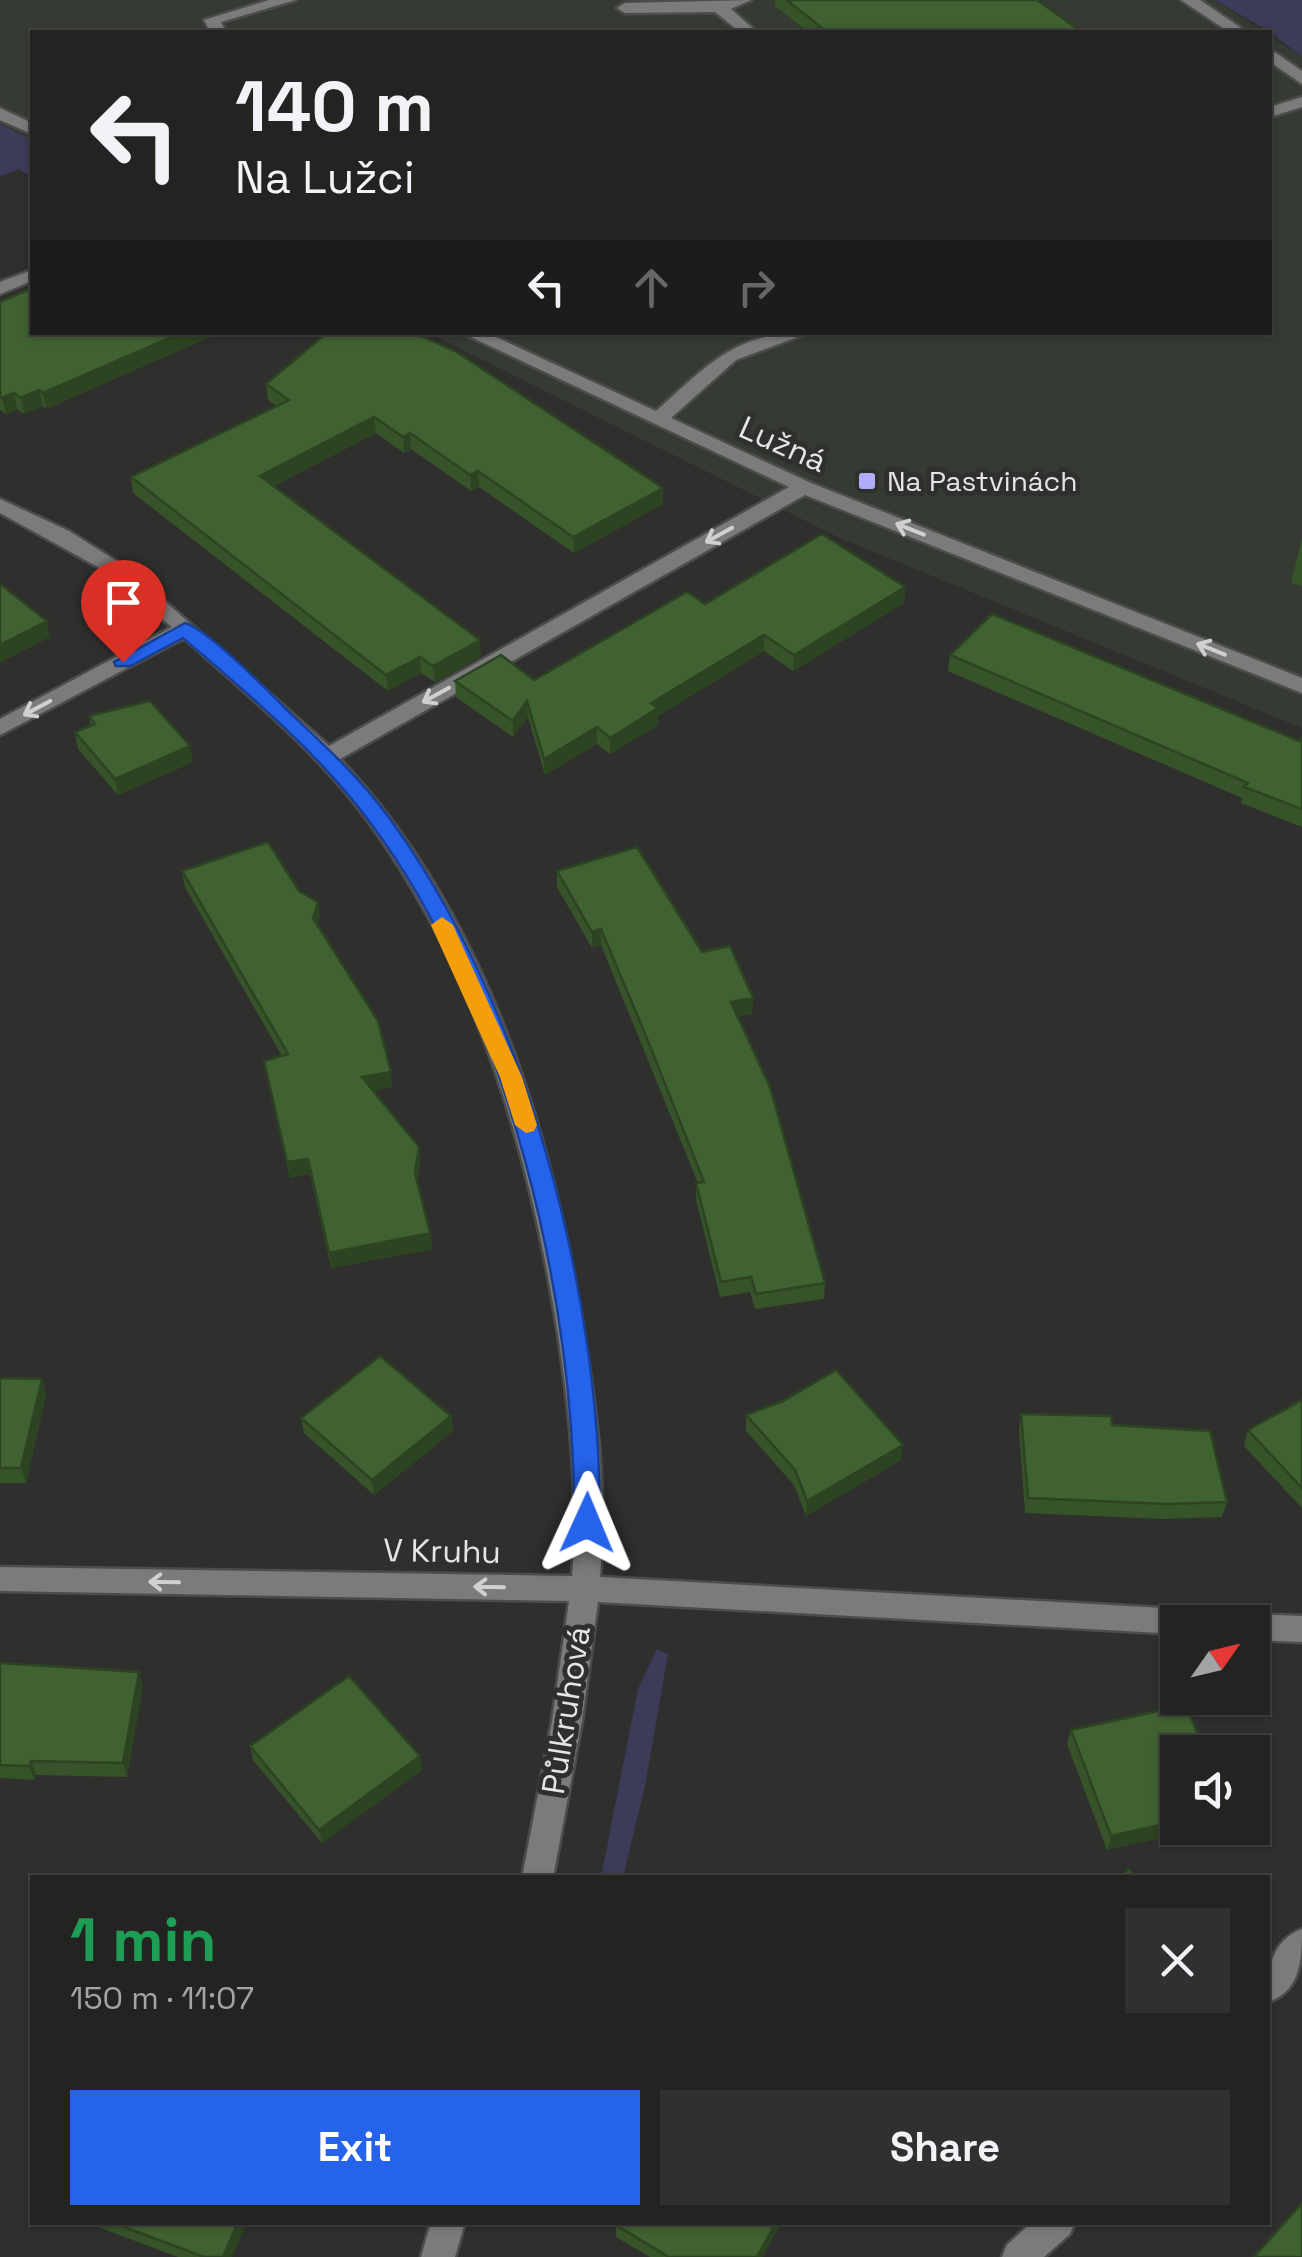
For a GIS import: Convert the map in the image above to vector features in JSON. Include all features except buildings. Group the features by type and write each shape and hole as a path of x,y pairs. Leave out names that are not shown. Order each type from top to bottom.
{"street":[{"path":"217,30 212,20 288,0"},
{"path":"626,8 719,7 743,0"},
{"path":"1189,0 1236,30"},
{"path":"719,7 747,30"},
{"path":"1272,56 1302,79"},
{"path":"1272,111 1302,102"},
{"path":"0,114 30,127"},
{"path":"0,289 30,276"},
{"name":"Lužná","path":"475,335 804,486 1302,686"},
{"path":"657,421 729,356 793,335"},
{"path":"325,758 804,486"},
{"name":"Půlkruhová","path":"0,505 117,570 252,686 325,758 379,819 423,886 511,1077 544,1180 568,1307 588,1456 586,1589 538,1875"},
{"path":"0,728 185,629"},
{"name":"V Kruhu","path":"0,1579 586,1589 1160,1621"},
{"path":"1270,1627 1302,1629"},
{"path":"1270,1984 1302,1944"},
{"path":"438,2257 447,2225"},
{"path":"1019,2257 1055,2225"}],"shaded area":[{"path":"0,0 1215,0 1262,30 30,30 30,139 0,124"},
{"path":"1215,0 1302,0 1302,57 1272,30"},
{"path":"1272,37 1302,57 1302,728 840,538 433,335 1272,335"},
{"path":"0,124 30,139 30,176 19,169 0,176"},
{"path":"657,1649 668,1654 645,1786 623,1875 601,1875 638,1689"}],"slow traffic":[{"path":"442,925 511,1077 526,1125"}],"place":[{"name":"Na Pastvinách","path":"867,481"}],"route":[{"path":"123,662 185,629 252,686 325,758 379,819 423,886 511,1077 544,1180 568,1307 588,1456 587,1523"}]}
